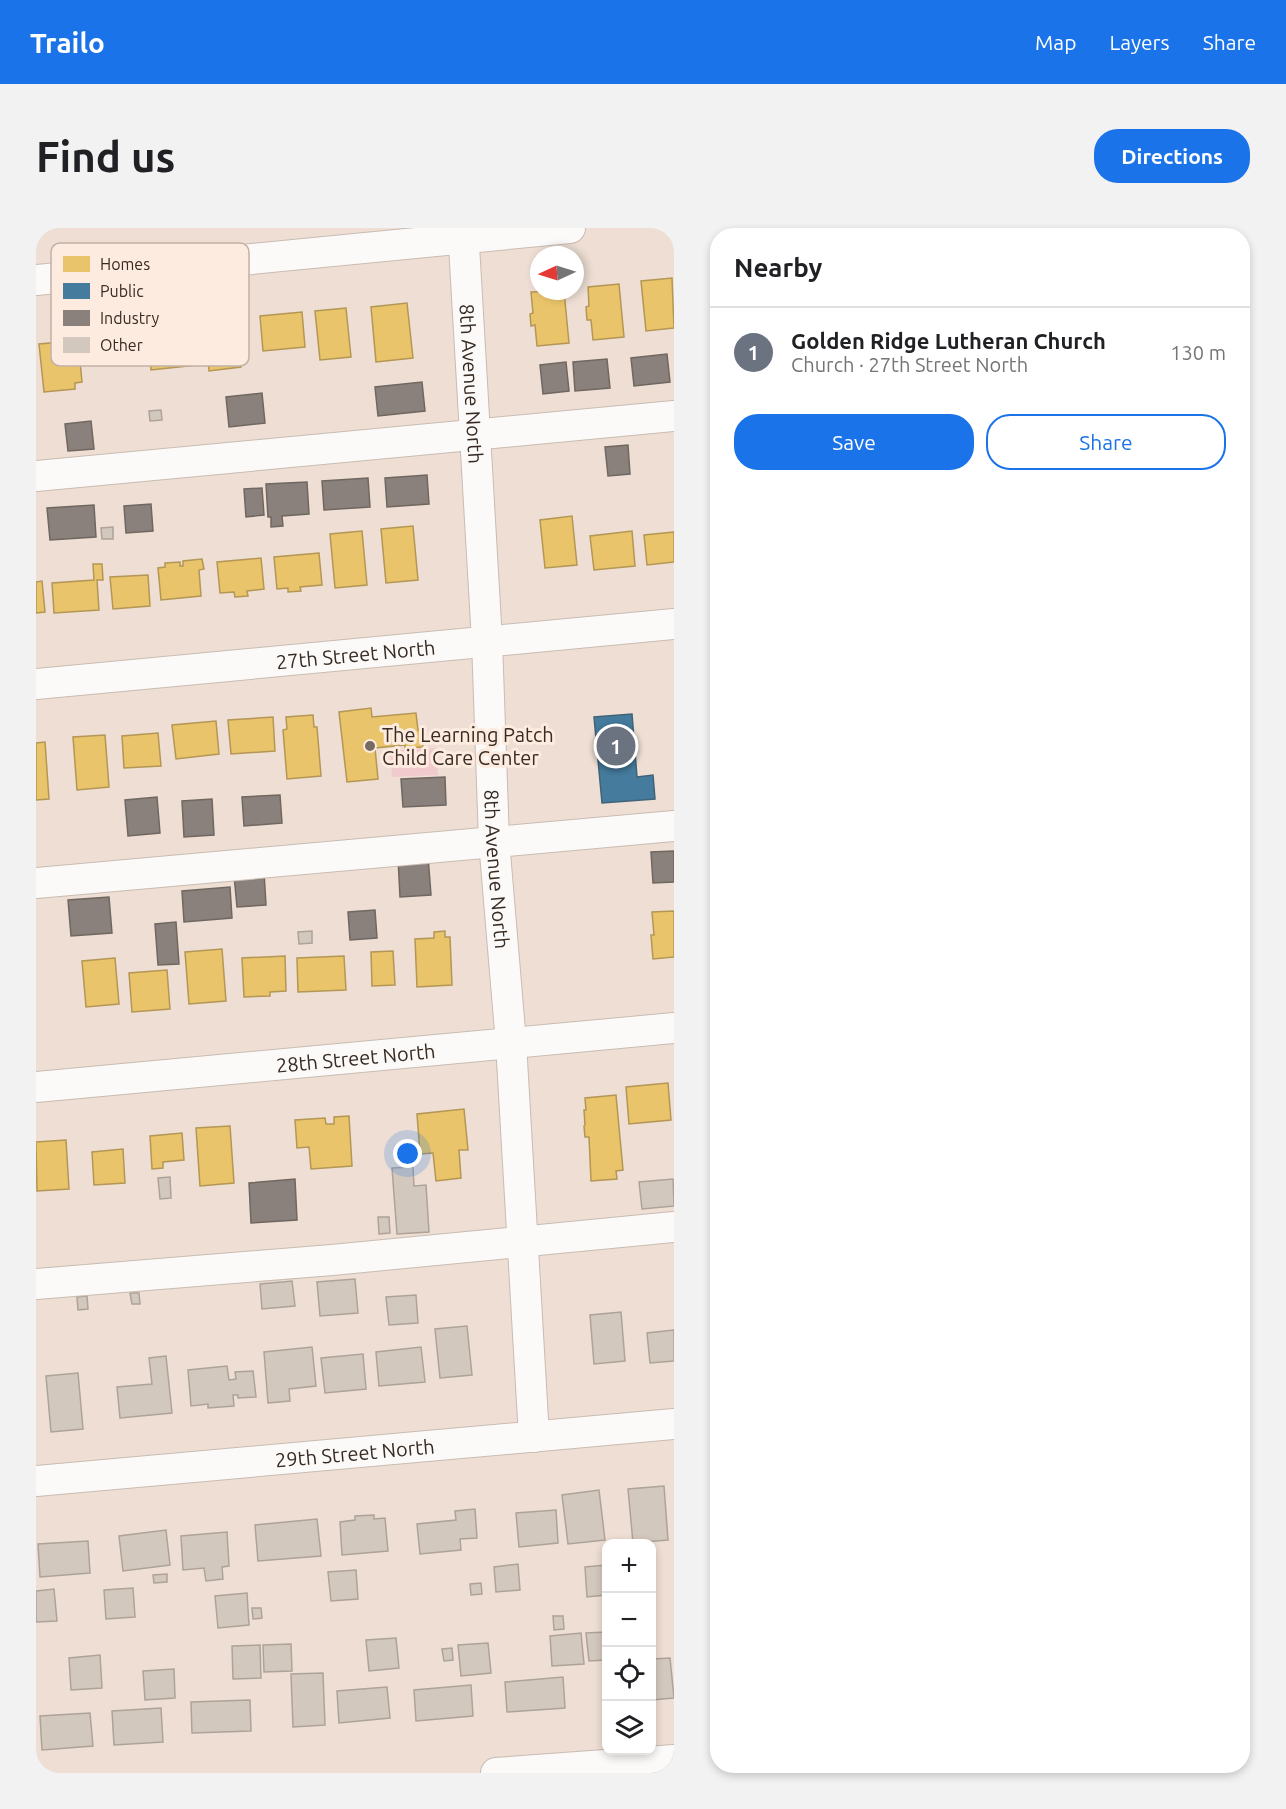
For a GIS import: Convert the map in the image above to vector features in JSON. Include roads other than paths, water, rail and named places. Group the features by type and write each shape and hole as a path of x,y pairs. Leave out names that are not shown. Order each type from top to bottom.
{"street":[{"path":"249,257 463,233 570,228"},
{"name":"8th Avenue North","path":"463,233 487,641 494,841 510,1043 534,1437"},
{"path":"36,280 51,278"},
{"path":"36,476 674,416"},
{"name":"27th Street North","path":"36,684 674,624"},
{"path":"36,883 674,826"},
{"name":"28th Street North","path":"36,1087 674,1028"},
{"path":"36,1284 332,1260 674,1227"},
{"name":"29th Street North","path":"36,1481 674,1424"},
{"path":"496,1773 674,1760"}],"place":[{"name":"The Learning Patch Child Care Center","path":"370,746"},
{"name":"Golden Ridge Lutheran Church","path":"616,746"}]}
